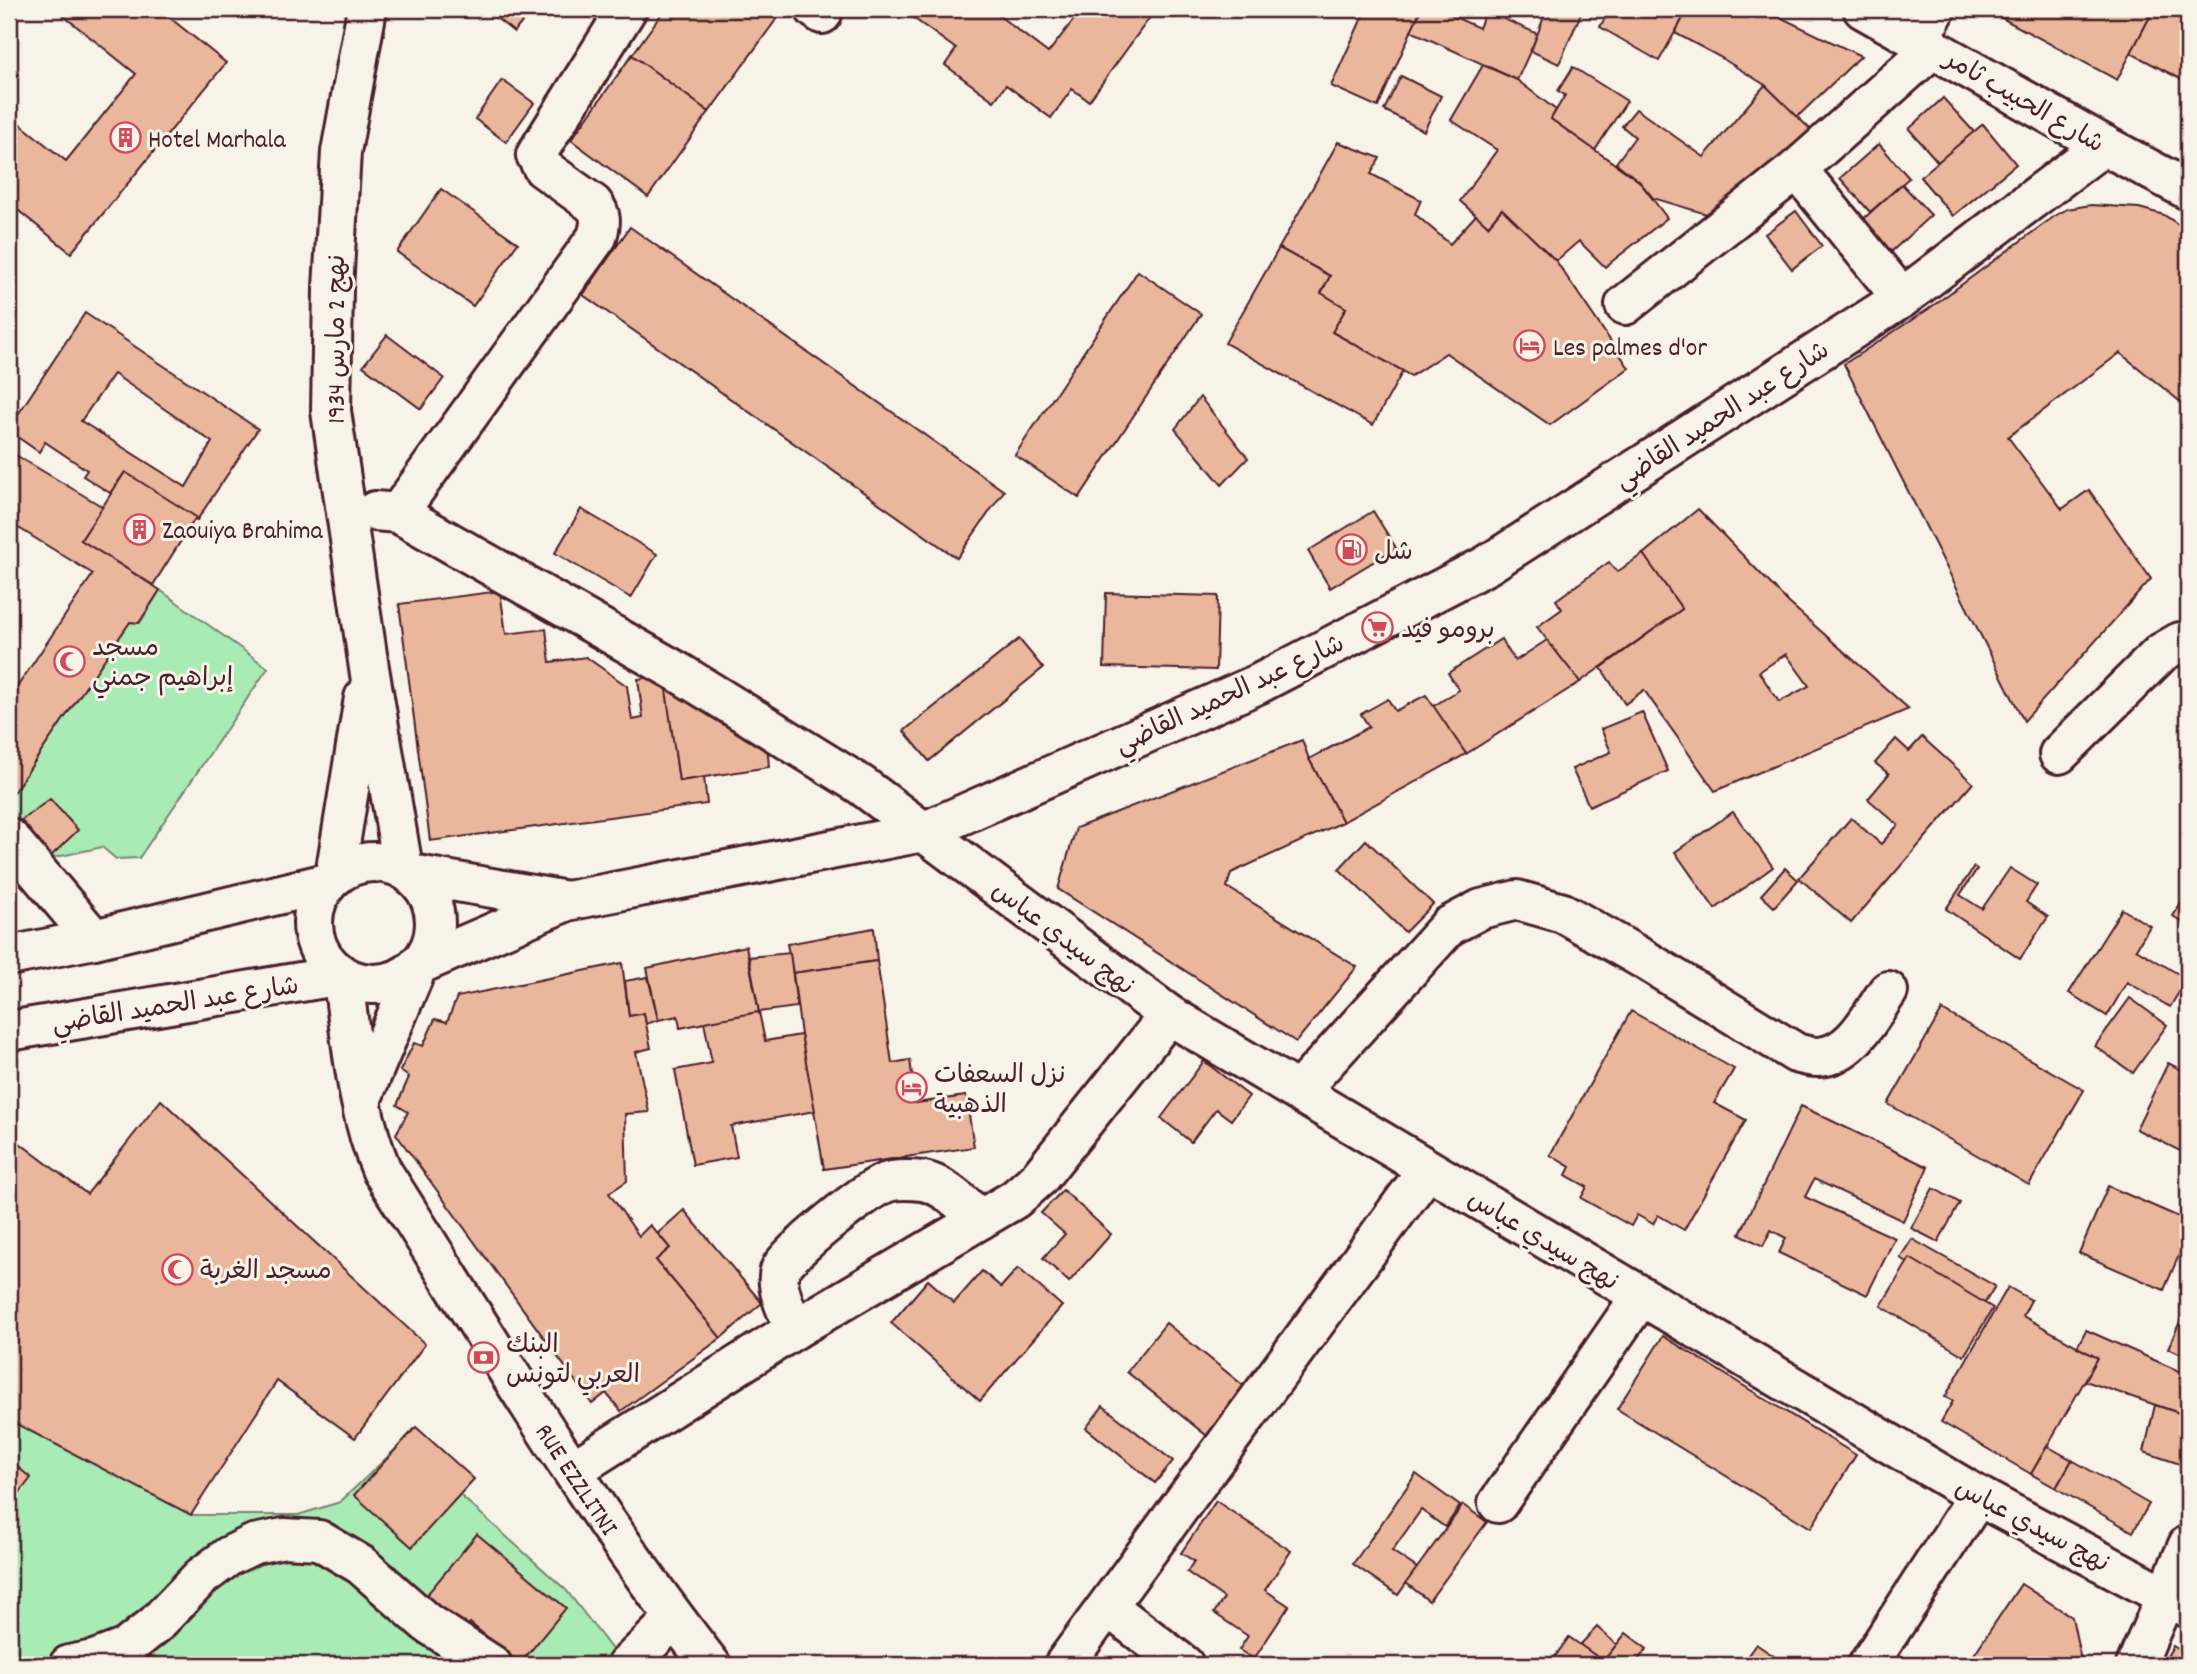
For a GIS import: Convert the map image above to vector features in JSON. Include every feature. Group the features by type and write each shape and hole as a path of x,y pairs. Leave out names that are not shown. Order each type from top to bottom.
{"street":[{"name":"نهج 2 مارس 1934","path":"367,9 341,152 333,289 331,411 369,668 407,871"},
{"path":"346,508 398,513 597,237 601,223 599,212 593,204 543,168 536,155 627,9"},
{"name":"شارع الحبيب ثامر","path":"1863,9 1930,32 2104,145 2188,190"},
{"path":"1625,305 1797,169 1930,32"},
{"name":"شارع عبد الحميد القاضي","path":"418,965 567,901 923,832 1258,684 1488,565 1902,298 2104,145"},
{"path":"1797,169 1902,298"},
{"name":"نهج سيدي عباس","path":"398,513 678,671 862,785 1169,1014 1978,1496 2177,1602"},
{"path":"2059,754 2161,653 2180,642 2188,643"},
{"name":"نهج 2 مارس 1934","path":"331,879 369,668"},
{"path":"9,838 94,939"},
{"path":"9,956 94,939 331,879 351,866 368,862 385,863 407,871 424,889 433,908 435,928 429,948 418,965 362,1098"},
{"name":"شارع عبد الحميد القاضي","path":"407,871 567,901"},
{"path":"331,879 316,901 312,922 316,942 327,961 342,975 366,983 390,982 418,965"},
{"path":"1299,1091 1449,926 1481,909 1517,900 1563,913 1645,960 1796,1054 1819,1057 1838,1052 1855,1038 1888,991"},
{"name":"شارع عبد الحميد القاضي","path":"9,1031 342,975"},
{"name":"RUE EZZLITNI","path":"342,975 372,1148 382,1171 573,1470 674,1619 711,1665"},
{"path":"573,1470 795,1329 1015,1199 1039,1178 1169,1014"},
{"path":"1064,1665 1427,1170"},
{"path":"795,1329 780,1292 780,1269 797,1249 871,1189 889,1181 923,1181 943,1189 981,1219"},
{"path":"1498,1503 1641,1296"},
{"path":"1868,1665 1978,1496"},
{"path":"69,1665 94,1660 126,1648 156,1624 201,1577 229,1556 254,1544 284,1538 319,1540 361,1565 427,1623 492,1665"},
{"path":"2136,1665 2177,1602 2188,1545"},
{"path":"1108,1607 1184,1665"},
{"path":"627,1665 674,1619"}],"green space":[{"path":"160,590 268,668 139,858 116,859 102,847 48,859 9,809 9,799 130,622 140,623"},
{"path":"9,1420 192,1515 298,1515 340,1502 402,1443 566,1590 624,1665 9,1665"}],"building":[{"name":"Hotel Marhala","path":"55,9 159,9 226,63 71,253 9,203 9,115 66,161 136,74"},
{"path":"485,9 533,9 514,32"},
{"path":"665,9 768,9 778,17 709,112 632,55"},
{"path":"918,9 990,9 1048,53 1082,9 1156,9 1089,101 1072,89 1051,118 1006,85 994,101 945,65 956,49 912,17"},
{"path":"1366,9 1421,9 1378,107 1331,86"},
{"path":"1421,9 1437,9 1479,28 1486,11 1538,34 1517,80 1411,31"},
{"path":"1547,9 1583,9 1559,64 1531,51"},
{"path":"1610,9 1688,9 1659,61 1600,27"},
{"path":"1688,9 1763,9 1861,56 1797,117 1765,85 1675,33"},
{"path":"1985,9 2154,9 2117,80"},
{"path":"2154,9 2188,9 2188,83 2131,53"},
{"path":"632,55 709,112 648,197 571,140"},
{"path":"1483,65 1517,80 1556,110 1551,119 1639,181 1667,218 1605,267 1579,241 1556,261 1502,209 1488,226 1460,201 1497,150 1451,120"},
{"path":"1573,67 1627,101 1595,150 1551,119 1565,95 1558,91"},
{"path":"1401,76 1441,96 1424,131 1384,110"},
{"path":"502,80 534,103 506,142 475,119"},
{"path":"1765,85 1811,130 1713,216 1653,198 1639,181 1616,163 1635,137 1622,126 1636,109 1704,157"},
{"path":"1943,98 1974,132 1938,162 1909,129"},
{"path":"1983,124 2016,164 1953,216 1920,177"},
{"path":"1338,142 1380,158 1371,174 1421,200 1415,214 1450,244 1476,215 1488,226 1502,209 1556,261 1629,368 1550,425 1446,353 1411,376 1332,332 1346,308 1321,293 1330,276 1279,248"},
{"path":"1879,144 1909,178 1870,212 1840,178"},
{"path":"1902,184 1931,215 1890,253 1861,221"},
{"path":"441,189 518,243 473,306 397,252"},
{"path":"2091,205 2139,208 2164,215 2188,231 2188,408 2120,353 2008,437 2062,509 2089,490 2151,579 2024,721 1844,364 1927,310 2056,215 2067,209"},
{"path":"1796,211 1822,246 1792,269 1765,234"},
{"path":"630,227 1004,491 957,558 583,295"},
{"path":"1279,248 1330,276 1321,293 1346,308 1332,332 1403,371 1373,425 1225,343"},
{"path":"1138,271 1201,314 1079,498 1015,455"},
{"path":"85,313 258,429 197,520 125,472 110,493 83,476 87,470 45,442 39,452 9,431","holes":["114,374 212,442 186,487 81,421"]},
{"path":"387,335 444,378 421,409 363,366"},
{"path":"1200,397 1248,458 1222,485 1175,429"},
{"name":"مسجد إبراهيم جمني","path":"9,451 103,507 81,540 160,590 139,623 130,622 9,799 9,699 93,574 9,522"},
{"name":"Zaouiya Brahima","path":"125,472 196,517 153,585 81,540"},
{"path":"581,509 657,554 631,598 555,553"},
{"path":"1698,509 1789,603 1909,709 1715,791 1644,690 1625,704 1601,668 1682,609 1643,554","holes":["1786,654 1809,686 1779,702 1759,672"]},
{"path":"1373,511 1396,548 1330,588 1308,551"},
{"path":"1643,554 1682,609 1580,682 1537,627 1562,609 1556,600 1609,562 1617,572"},
{"path":"500,591 506,634 546,629 550,662 586,657 627,686 632,720 643,718 638,679 665,675 679,781 704,777 707,804 430,841 399,604"},
{"path":"1106,593 1218,596 1216,670 1104,667"},
{"path":"1019,639 1043,668 929,761 904,731"},
{"path":"1501,639 1515,661 1547,640 1580,682 1466,754 1432,707 1459,690 1448,673"},
{"path":"666,690 683,690 767,743 769,767 679,781"},
{"path":"1426,695 1466,754 1343,822 1309,759 1369,727 1361,714 1388,699 1395,711"},
{"path":"1642,712 1668,771 1589,806 1572,769 1611,752 1601,729"},
{"path":"1922,737 1973,783 1851,923 1799,878 1851,818 1881,844 1898,825 1868,799 1889,774 1875,763 1896,739 1909,751"},
{"path":"1302,740 1309,759 1343,822 1231,873 1227,887 1357,967 1296,1042 1058,889 1076,828"},
{"path":"50,799 78,830 48,859 19,822"},
{"path":"1733,812 1773,867 1715,909 1675,852"},
{"path":"1366,840 1433,904 1405,932 1339,869"},
{"path":"1974,867 1977,869 1960,895 1982,909 2010,868 2037,885 2026,902 2048,917 2020,959 1946,909"},
{"path":"1785,868 1798,880 1774,907 1761,895"},
{"path":"2188,893 2188,926 2173,916"},
{"path":"2122,909 2150,926 2136,949 2187,979 2170,1007 2127,982 2107,1016 2069,993"},
{"path":"874,928 877,961 793,973 787,944"},
{"path":"746,946 759,1012 680,1028 678,1016 658,1020 647,968"},
{"path":"790,953 797,1007 759,1012 749,957"},
{"path":"877,961 892,1063 910,1060 916,1103 966,1096 974,1147 824,1169 793,973"},
{"path":"622,963 629,1016 644,1013 651,1048 636,1052 649,1112 625,1114 627,1181 609,1193 639,1236 650,1225 670,1248 656,1260 721,1338 621,1411 606,1393 592,1404 396,1134 408,1112 397,1105 409,1077 400,1071 414,1043 423,1046 435,1019 447,1022 457,997"},
{"path":"648,977 658,1020 646,1024 644,1013 629,1016 625,981"},
{"path":"2130,998 2167,1025 2133,1073 2095,1046"},
{"path":"1942,1010 2084,1090 2029,1185 1888,1104"},
{"path":"1631,1011 1734,1069 1714,1103 1746,1120 1684,1230 1658,1215 1653,1224 1637,1215 1631,1226 1581,1198 1587,1187 1566,1175 1570,1167 1550,1155"},
{"path":"759,1012 765,1041 801,1035 815,1111 731,1126 737,1157 693,1165 675,1070 712,1063 704,1022"},
{"path":"1204,1061 1249,1096 1231,1120 1216,1109 1191,1142 1161,1118"},
{"path":"2168,1063 2188,1073 2188,1155 2136,1129"},
{"name":"مسجد الغربة","path":"161,1100 425,1344 355,1438 277,1381 191,1515 9,1420 9,1145 13,1138 87,1194"},
{"path":"1801,1106 1928,1167 1903,1221 1814,1179 1805,1197 1895,1238 1867,1295 1779,1253 1786,1238 1771,1230 1763,1246 1740,1234"},
{"path":"2108,1186 2188,1221 2188,1234 2164,1290 2079,1253"},
{"path":"1933,1188 1960,1203 1938,1242 1911,1228"},
{"path":"1063,1190 1111,1234 1069,1282 1043,1258 1065,1234 1041,1213"},
{"path":"684,1210 762,1303 721,1338 656,1260 670,1248 658,1233"},
{"path":"1912,1239 1995,1286 1983,1306 1900,1258"},
{"path":"1910,1258 1993,1308 1964,1356 1881,1306"},
{"path":"1018,1268 1062,1306 980,1401 891,1323 928,1280 954,1303 982,1271 1001,1287"},
{"path":"2008,1287 2031,1300 2023,1316 2098,1358 2031,1474 1941,1422 1953,1401 1945,1397"},
{"path":"2188,1304 2188,1357 2168,1348"},
{"path":"1166,1323 1255,1395 1216,1443 1127,1372"},
{"path":"2086,1330 2188,1375 2188,1416 2085,1381 2098,1358 2077,1347"},
{"path":"1663,1336 1856,1455 1811,1528 1617,1409"},
{"path":"2155,1405 2188,1416 2186,1466 2144,1452"},
{"path":"1103,1406 1173,1461 1155,1483 1086,1428"},
{"path":"416,1427 474,1479 412,1547 354,1495"},
{"path":"2047,1446 2072,1460 2056,1488 2031,1474"},
{"path":"9,1460 31,1478 9,1506"},
{"path":"2072,1460 2149,1504 2133,1532 2056,1488"},
{"path":"1416,1474 1460,1506 1445,1527 1421,1510 1392,1551 1417,1568 1398,1595 1353,1564"},
{"path":"1216,1501 1291,1551 1265,1590 1289,1606 1254,1659 1239,1650 1248,1636 1214,1613 1224,1598 1187,1572 1194,1561 1181,1553"},
{"path":"1463,1505 1487,1522 1429,1601 1406,1583"},
{"path":"477,1534 566,1608 520,1664 470,1623 464,1631 424,1598"},
{"path":"2021,1584 2072,1617 2082,1665 1967,1665"},
{"path":"1597,1627 1617,1645 1601,1664 1580,1645"},
{"path":"1626,1633 1647,1649 1634,1665 1600,1665"},
{"path":"1569,1637 1599,1658 1593,1665 1549,1665"},
{"path":"1756,1644 1787,1665 1741,1665"},
{"path":"2173,1646 2188,1655 2188,1665 2162,1665"}],"place":[{"name":"Hotel Marhala","path":"125,138"},
{"name":"Les palmes d'or","path":"1530,346"},
{"name":"Zaouiya Brahima","path":"139,529"},
{"name":"شل","path":"1351,550"},
{"name":"برومو فيد","path":"1378,628"},
{"name":"مسجد إبراهيم جمني","path":"69,661"},
{"name":"نزل السعفات الذهبية","path":"911,1088"},
{"name":"مسجد الغربة","path":"177,1269"},
{"name":"البنك العربي لتونس","path":"483,1358"}]}
